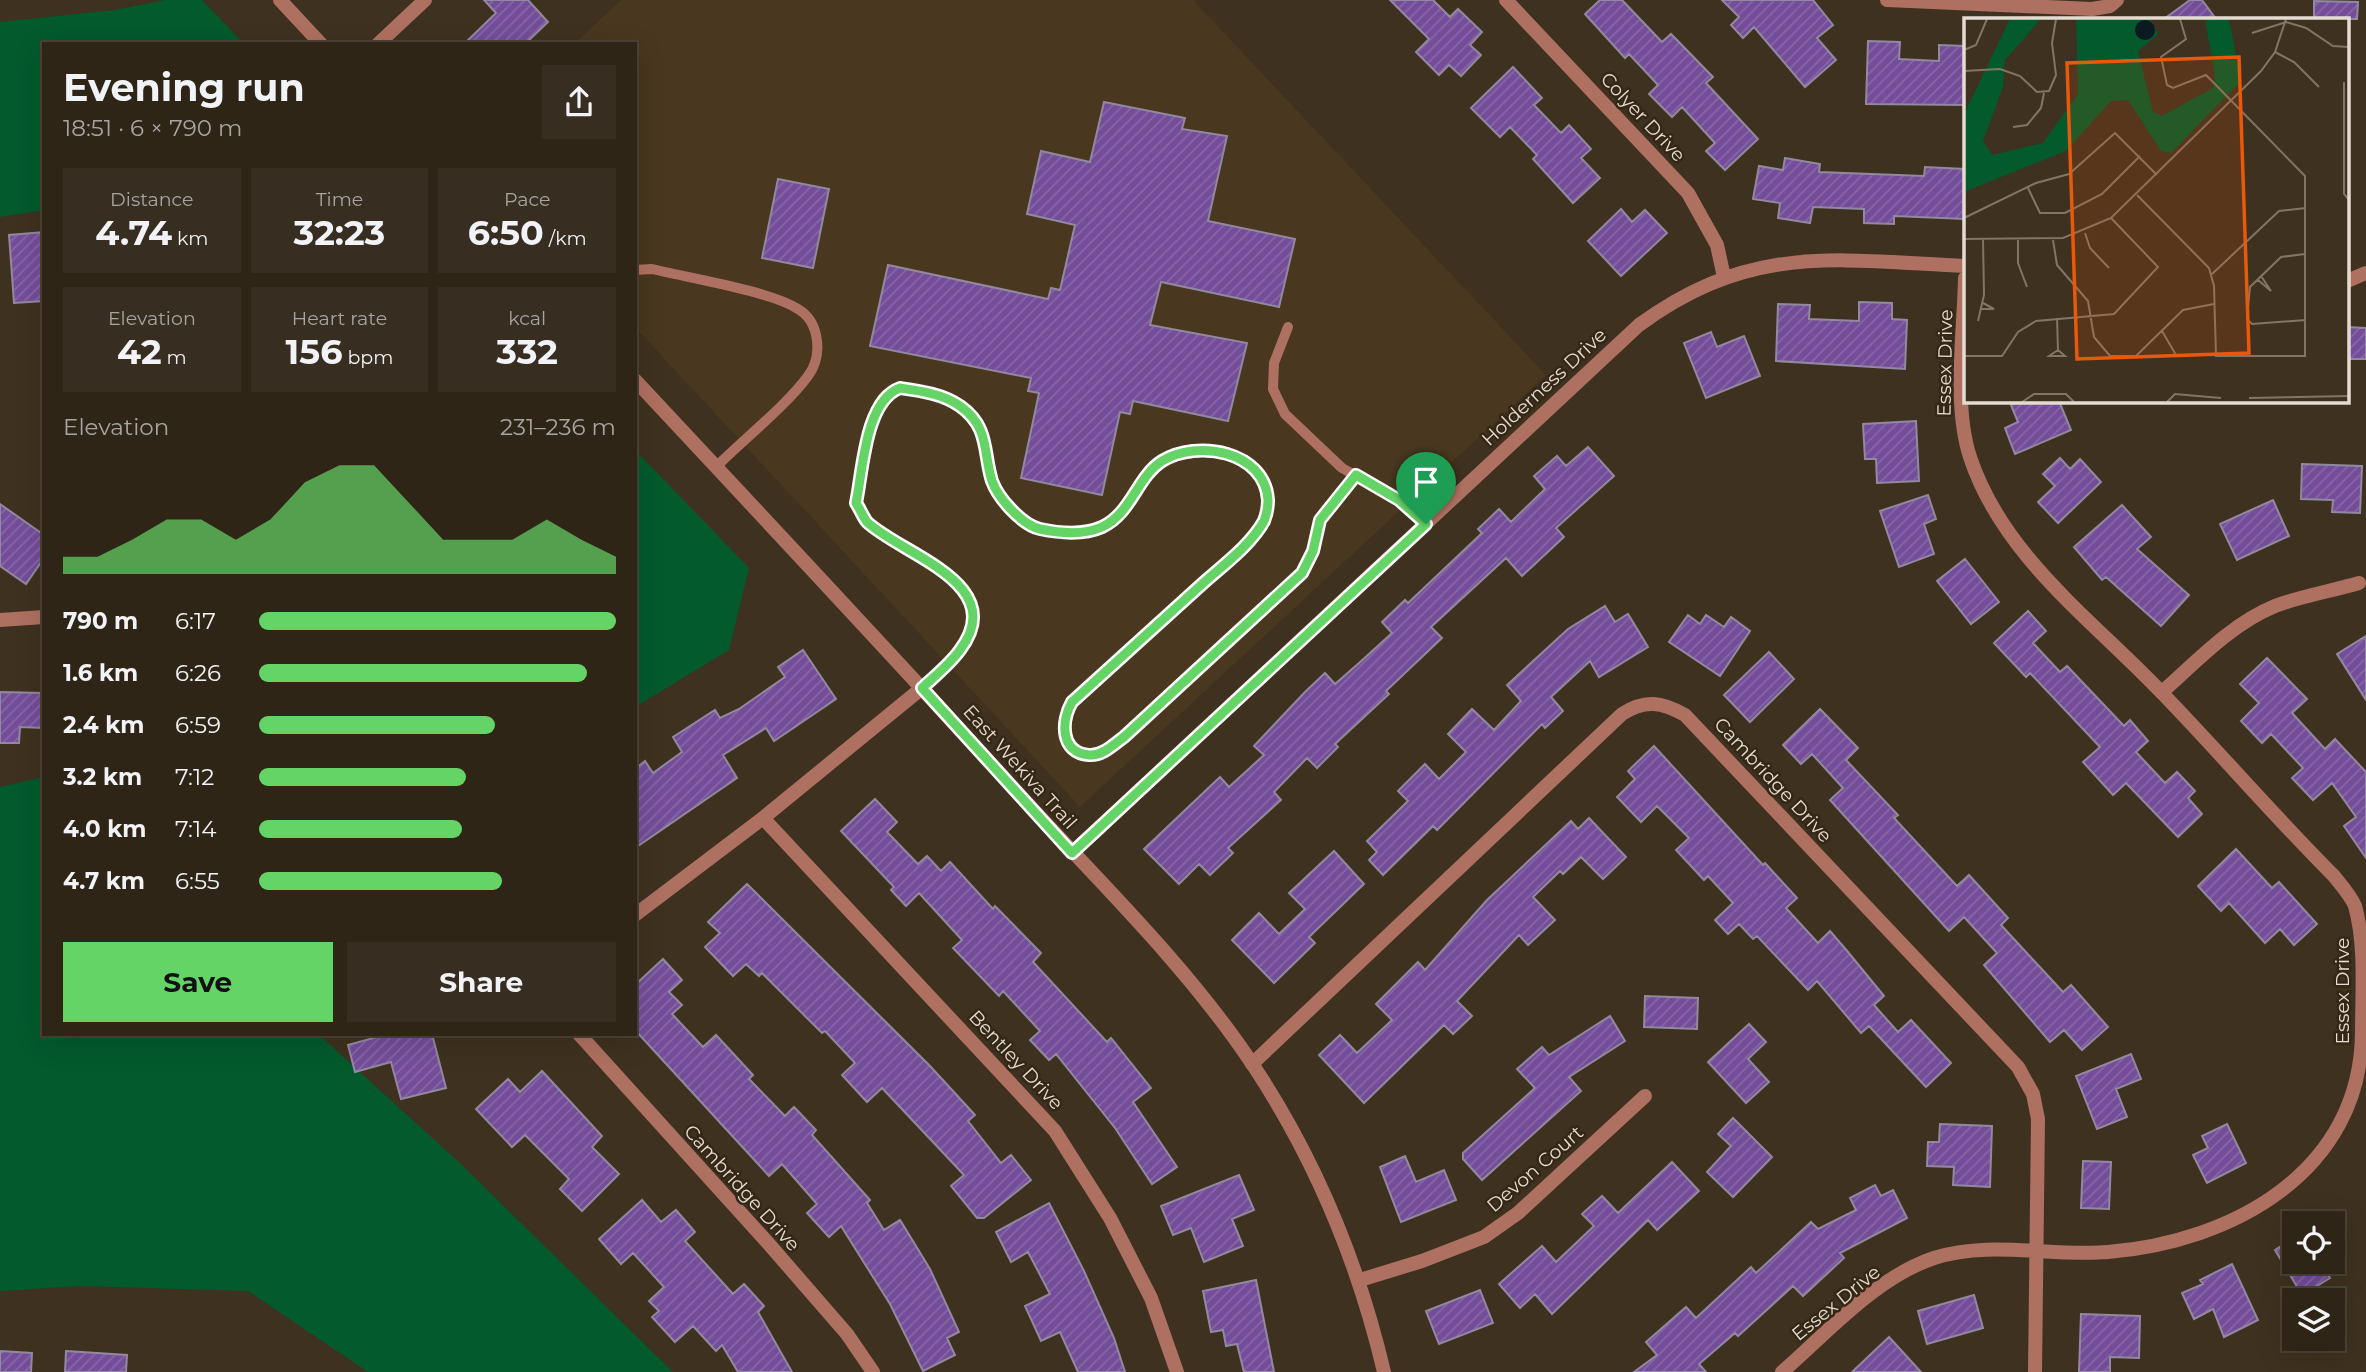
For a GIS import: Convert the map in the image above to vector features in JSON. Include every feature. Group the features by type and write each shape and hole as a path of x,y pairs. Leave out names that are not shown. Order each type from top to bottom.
{"street":[{"path":"280,0 319,42"},
{"path":"380,42 425,0"},
{"name":"Colyer Drive","path":"1506,0 1688,193 1717,245 1724,277"},
{"path":"1887,0 2092,9 2110,6 2117,0"},
{"name":"Holderness Drive","path":"1072,853 1639,325 1675,299 1724,277 1762,265 1816,260 1964,266"},
{"path":"2348,281 2366,273"},
{"name":"Essex Drive","path":"1782,1372 1863,1301 1903,1273 1934,1259 1966,1251 2107,1253 2193,1237 2237,1220 2277,1196 2320,1153 2346,1111 2362,1056 2364,935 2354,904 2334,876 2162,692 2055,589 1999,520 1979,481 1963,422 1964,350"},
{"name":"East Wekiva Trail","path":"637,382 1172,961 1252,1063 1306,1154 1329,1200 1360,1280 1384,1372"},
{"path":"2162,692 2224,638 2263,613 2275,607 2359,583"},
{"path":"0,620 42,617"},
{"path":"637,913 763,818 922,688"},
{"name":"Cambridge Drive","path":"1252,1063 1622,714 1636,705 1653,702 1685,715 2018,1067 2033,1094 2038,1119 2035,1372"},
{"name":"Bentley Drive","path":"763,818 1055,1131 1110,1218 1152,1298 1177,1372"},
{"name":"Cambridge Drive","path":"581,1036 768,1243 847,1334 873,1372"},
{"name":"Devon Court","path":"1360,1280 1422,1261 1484,1237 1518,1213 1645,1096"}],"lane":[{"path":"637,270 653,269 774,299 801,310 815,330 817,354 807,377 716,467"},
{"path":"1288,327 1274,363 1273,389 1285,414 1326,455 1399,500 1426,524"},
{"path":"922,688 961,649 969,631 972,610 966,592 953,578 866,521 856,503 871,425 878,405 888,392 900,388 933,393 960,406 976,422 989,451 993,482 1014,512 1037,528 1074,533 1102,527 1123,512 1163,461 1187,454 1207,450 1230,454 1247,464 1260,477 1268,499 1265,520 1236,553 1072,702 1064,716 1064,736 1075,751 1090,755 1104,752 1124,737 1302,573 1313,551 1320,520 1356,475"}],"shaded area":[{"path":"621,0 1193,0 1546,375 1080,807 637,329 637,42 576,42"}],"green space":[{"path":"165,0 202,0 242,42 42,42 42,210 0,217 0,22 115,10"},
{"path":"637,452 749,568 729,650 637,706"},
{"path":"42,777 42,1036 320,1036 462,1165 673,1372 368,1372 248,1291 80,1286 0,1291 0,787"}],"building":[{"path":"484,0 528,0 548,22 527,42 466,42 496,13"},
{"path":"1390,0 1433,0 1450,17 1458,9 1482,32 1470,45 1481,55 1461,76 1449,65 1439,75 1416,52 1429,39"},
{"path":"1600,0 1622,0 1662,42 1671,34 1713,77 1706,83 1758,139 1725,170 1706,151 1715,143 1682,107 1672,117 1649,94 1658,85 1629,54 1625,58 1585,14"},
{"path":"1722,0 1813,0 1833,25 1817,38 1836,60 1805,87 1754,27 1743,38 1731,25 1739,17"},
{"path":"2190,0 2202,0 2215,18 2165,18"},
{"path":"2314,1 2358,2 2357,19 2314,18"},
{"path":"1868,41 1900,42 1899,59 1939,61 1939,45 1964,46 1964,105 1866,104"},
{"path":"1513,67 1542,98 1534,105 1561,133 1569,125 1591,149 1581,158 1600,178 1573,203 1533,159 1537,155 1510,127 1500,137 1471,108"},
{"path":"1104,102 1185,118 1182,129 1227,136 1208,221 1295,239 1279,307 1161,282 1150,325 1247,343 1228,421 1133,401 1130,414 1120,412 1102,495 1021,478 1039,393 1028,391 1031,378 870,346 888,265 1048,299 1051,288 1060,290 1075,225 1027,214 1041,151 1090,162"},
{"path":"1785,158 1820,164 1819,172 1924,176 1925,167 1964,169 1964,219 1894,216 1894,224 1864,223 1864,209 1813,207 1810,223 1778,218 1780,203 1753,199 1759,166 1783,170"},
{"path":"778,179 829,189 813,268 762,258"},
{"path":"1621,209 1632,222 1645,210 1667,233 1621,276 1588,241"},
{"path":"42,232 42,301 14,303 9,235"},
{"path":"1859,302 1892,303 1892,319 1907,320 1905,369 1776,361 1778,304 1810,305 1809,319 1859,321"},
{"path":"2348,327 2366,328 2366,359 2348,359"},
{"path":"1711,332 1717,347 1744,336 1760,376 1706,398 1684,343"},
{"path":"2019,402 2059,402 2071,430 2015,454 2005,428 2018,422 2011,405"},
{"path":"1916,421 1919,481 1877,483 1876,459 1865,459 1863,424"},
{"path":"1588,447 1614,476 1556,528 1564,537 1522,576 1506,558 1431,627 1442,638 1386,691 1389,694 1335,744 1338,747 1317,768 1307,758 1274,792 1281,800 1228,848 1233,853 1210,875 1199,864 1179,884 1144,849 1220,777 1229,787 1264,755 1254,746 1325,673 1335,684 1392,633 1382,622 1405,600 1408,603 1482,533 1478,529 1499,509 1511,522 1545,489 1534,476 1557,456 1566,466"},
{"path":"2060,458 2070,469 2080,459 2101,482 2058,523 2038,502 2055,486 2043,474"},
{"path":"2302,464 2362,466 2360,513 2332,512 2333,500 2301,499"},
{"path":"1928,495 1936,519 1924,524 1934,554 1899,567 1880,511"},
{"path":"2273,500 2289,536 2237,560 2220,524"},
{"path":"0,504 42,534 42,561 26,584 0,566"},
{"path":"2122,505 2151,537 2137,549 2189,595 2161,626 2106,577 2102,580 2074,547"},
{"path":"1965,559 1999,602 1971,624 1937,581"},
{"path":"1605,606 1615,622 1628,614 1648,647 1599,677 1590,661 1551,697 1563,711 1545,728 1542,724 1437,830 1433,826 1383,875 1369,860 1377,852 1367,841 1408,801 1398,791 1425,764 1439,779 1466,752 1448,734 1472,709 1494,730 1521,701 1507,685 1568,629"},
{"path":"2028,611 2046,631 2033,643 2060,672 2067,666 2124,726 2130,720 2148,741 2136,752 2165,783 2177,772 2195,791 2188,798 2202,814 2178,837 2126,783 2113,795 2083,762 2100,747 2030,673 2026,677 1994,643"},
{"path":"1688,615 1700,624 1706,615 1724,627 1731,617 1750,631 1720,676 1669,642"},
{"path":"2366,636 2366,700 2337,654"},
{"path":"803,650 836,699 774,741 766,728 723,755 737,778 637,847 637,767 645,761 653,773 682,752 673,737 715,710 720,718 739,709 785,677 778,667"},
{"path":"1769,652 1794,679 1750,722 1724,695"},
{"path":"2267,658 2307,699 2292,713 2325,749 2335,739 2366,772 2366,858 2344,826 2356,817 2332,783 2313,800 2292,778 2303,768 2271,734 2262,743 2241,721 2259,703 2240,684"},
{"path":"0,692 42,693 42,728 20,727 19,743 0,743"},
{"path":"1820,709 1858,748 1846,760 1898,815 1894,818 1957,886 1969,875 2008,918 2001,925 2063,992 2071,985 2108,1027 2082,1050 2064,1030 2050,1042 1984,965 1997,953 1964,917 1949,931 1830,800 1843,788 1812,754 1801,764 1783,745"},
{"path":"1654,746 1763,865 1765,863 1797,898 1786,908 1818,943 1830,931 1848,952 1884,996 1874,1005 1898,1032 1911,1020 1951,1063 1926,1087 1869,1026 1861,1033 1817,981 1808,990 1757,936 1753,939 1739,924 1728,934 1715,920 1733,903 1708,876 1704,880 1676,850 1689,838 1657,806 1641,822 1617,797 1635,779 1628,771"},
{"path":"875,799 897,822 887,832 918,864 927,856 941,871 950,862 993,909 995,906 1041,953 1033,962 1107,1042 1111,1038 1151,1088 1133,1102 1177,1167 1152,1184 1115,1128 1056,1054 1049,1060 1030,1040 1040,1031 1003,991 999,996 953,948 962,940 919,893 906,906 891,890 894,887 841,831"},
{"path":"1589,818 1626,857 1603,879 1581,857 1563,874 1560,871 1533,897 1555,920 1528,945 1519,935 1457,1001 1472,1016 1453,1034 1444,1025 1364,1103 1319,1055 1340,1035 1357,1053 1392,1020 1376,1004 1418,962 1425,970 1487,900 1571,821 1578,829"},
{"path":"2236,849 2272,888 2279,882 2317,924 2294,945 2280,929 2265,943 2229,903 2221,911 2198,886"},
{"path":"1334,851 1364,884 1309,937 1315,943 1274,983 1232,940 1259,913 1279,934 1305,909 1289,893"},
{"path":"747,884 930,1066 975,1115 968,1121 1001,1163 1011,1155 1031,1180 984,1218 977,1218 951,1186 964,1175 882,1088 867,1102 842,1075 855,1063 825,1031 822,1033 762,973 759,976 746,964 733,976 705,947 720,933 708,922"},
{"path":"663,959 682,980 669,992 682,1005 672,1014 703,1047 716,1035 753,1075 749,1079 785,1116 794,1107 816,1130 812,1135 870,1200 867,1203 884,1230 900,1220 930,1269 959,1332 947,1338 955,1355 923,1371 890,1304 841,1226 829,1237 807,1213 817,1204 782,1164 769,1176 637,1032 637,983"},
{"path":"1645,996 1698,998 1697,1029 1644,1027"},
{"path":"1610,1016 1625,1041 1569,1077 1581,1091 1482,1180 1463,1159 1463,1153 1535,1088 1517,1069 1542,1047 1549,1055"},
{"path":"1749,1024 1766,1042 1748,1059 1769,1082 1746,1103 1708,1062"},
{"path":"381,1036 433,1036 446,1088 401,1099 391,1062 355,1072 348,1045"},
{"path":"2131,1054 2141,1079 2116,1089 2127,1117 2097,1129 2076,1076"},
{"path":"542,1071 602,1136 592,1147 619,1174 582,1211 560,1189 569,1179 525,1135 512,1147 476,1109 508,1079 520,1092"},
{"path":"1733,1118 1772,1157 1733,1197 1707,1172 1731,1146 1718,1134"},
{"path":"1940,1124 1992,1126 1990,1187 1953,1185 1954,1167 1927,1166 1928,1142 1939,1142"},
{"path":"2227,1124 2246,1163 2207,1183 2193,1155 2208,1148 2202,1136"},
{"path":"1405,1156 1416,1182 1444,1170 1456,1200 1401,1222 1380,1167"},
{"path":"2083,1161 2111,1162 2109,1209 2081,1208"},
{"path":"1672,1162 1699,1191 1657,1230 1648,1220 1552,1314 1535,1294 1520,1308 1499,1284 1542,1246 1556,1262 1594,1226 1582,1214 1602,1196 1618,1213"},
{"path":"1239,1175 1254,1210 1232,1219 1243,1246 1204,1262 1191,1228 1173,1235 1161,1206"},
{"path":"1875,1185 1881,1196 1893,1190 1907,1218 1840,1253 1844,1258 1803,1296 1793,1286 1738,1336 1735,1333 1699,1364 1706,1372 1634,1372 1657,1355 1646,1342 1686,1307 1696,1318 1751,1267 1756,1273 1811,1222 1818,1229 1856,1210 1850,1198"},
{"path":"642,1200 661,1222 676,1210 695,1232 685,1241 733,1294 744,1284 764,1306 758,1312 792,1372 738,1372 722,1345 716,1351 693,1326 675,1342 652,1317 659,1311 649,1301 664,1287 633,1253 621,1264 599,1239"},
{"path":"1049,1203 1084,1271 1114,1338 1125,1372 1078,1372 1060,1332 1041,1341 1025,1306 1050,1294 1028,1252 1011,1262 996,1232"},
{"path":"2282,1246 2282,1262 2275,1250"},
{"path":"2232,1264 2258,1320 2224,1337 2213,1309 2194,1319 2182,1293 2203,1284 2200,1280"},
{"path":"2289,1274 2328,1274 2330,1278 2314,1288 2298,1288"},
{"path":"1256,1280 1274,1372 1244,1372 1237,1344 1226,1346 1223,1330 1211,1332 1203,1291"},
{"path":"1480,1290 1493,1323 1439,1344 1426,1311"},
{"path":"1974,1295 1983,1328 1927,1344 1918,1311"},
{"path":"2081,1314 2140,1316 2139,1358 2110,1357 2110,1372 2079,1372"},
{"path":"1889,1337 1921,1372 1852,1372"},
{"path":"0,1351 32,1353 31,1372 0,1372"},
{"path":"66,1351 127,1355 126,1372 65,1372"}],"route":[{"path":"900,388 933,393 960,406 976,422 989,451 993,482 1014,512 1037,528 1074,533 1102,527 1123,512 1146,478 1163,461 1187,454 1207,450 1230,454 1247,464 1260,477 1268,499 1265,520 1236,553 1072,702 1064,716 1064,736 1075,751 1090,755 1104,752 1124,737 1302,573 1313,551 1320,520 1356,475 1399,500 1426,524 1072,853 922,688 961,649 969,631 972,610 966,592 953,578 866,521 856,503 871,425 878,405 888,392 900,388"}]}
